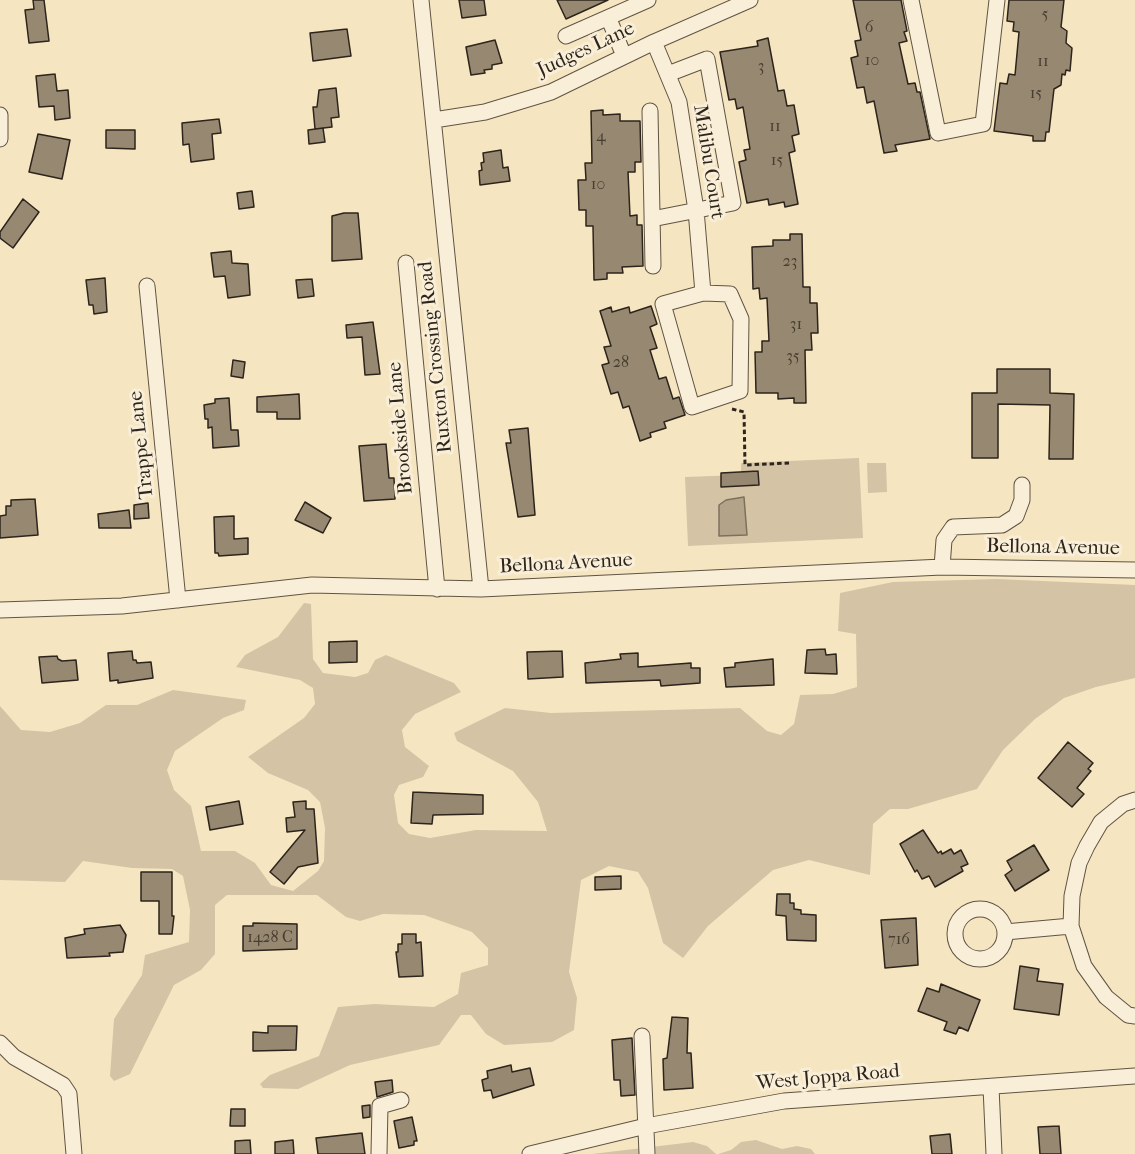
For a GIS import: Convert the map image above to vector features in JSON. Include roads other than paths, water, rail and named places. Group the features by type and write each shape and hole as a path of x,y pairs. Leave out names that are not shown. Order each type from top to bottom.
{"street":[{"name":"Ruxton Crossing Road","path":"421,0 481,589"},
{"path":"566,36 648,0"},
{"path":"911,0 938,133 983,124 997,0"},
{"name":"Judges Lane","path":"434,120 485,112 551,92 744,2"},
{"path":"609,19 624,56"},
{"name":"Malibu Court","path":"654,42 679,102 696,210 703,292"},
{"path":"652,219 733,203 707,59 668,74"},
{"path":"650,111 653,266"},
{"path":"0,114 0,139"},
{"name":"Brookside Lane","path":"406,263 437,589"},
{"name":"Trappe Lane","path":"147,286 178,600"},
{"path":"703,292 730,294 741,319 740,391 692,407 663,304 703,292"},
{"path":"942,567 944,540 952,527 1002,525 1016,516 1022,500 1022,485"},
{"name":"Bellona Avenue","path":"0,610 122,606 312,585 348,584 481,589 942,567 1135,570"},
{"path":"1135,800 1123,804 1101,822 1087,846 1079,863 1072,896 1071,926 1084,966 1106,997 1128,1015 1135,1016"},
{"path":"1005,932 1071,926"},
{"path":"642,1036 647,1154"},
{"path":"0,1043 14,1057 63,1085 69,1094 74,1154"},
{"name":"West Joppa Road","path":"530,1154 646,1126 783,1101 1135,1076"},
{"path":"991,1087 994,1154"},
{"path":"379,1154 380,1106 401,1100"}]}
